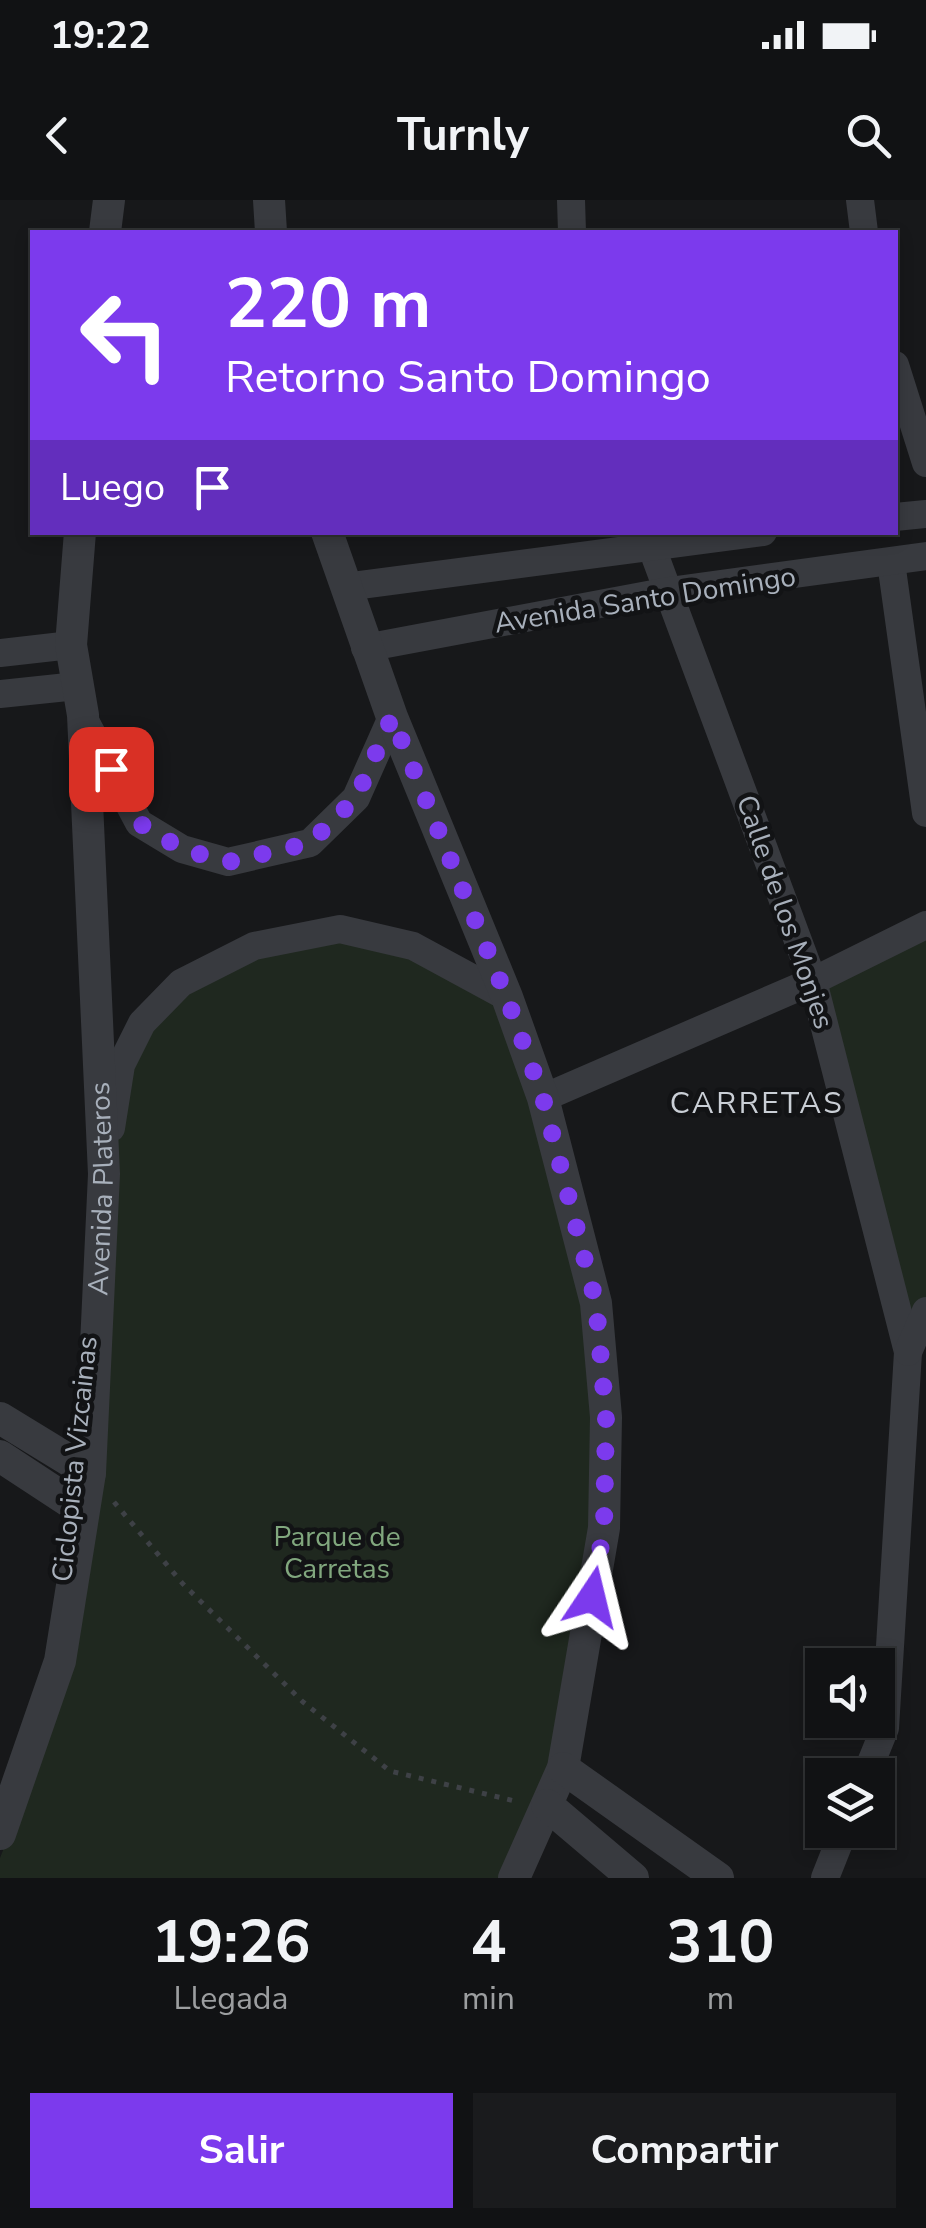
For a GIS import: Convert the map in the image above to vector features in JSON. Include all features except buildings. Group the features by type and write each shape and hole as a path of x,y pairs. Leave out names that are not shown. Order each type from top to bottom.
{"street":[{"path":"105,230 109,200"},
{"path":"269,200 271,230"},
{"path":"571,200 572,230"},
{"path":"860,200 864,230"},
{"path":"898,374 926,464"},
{"path":"898,517 926,514"},
{"name":"Avenida Plateros","path":"0,1834 60,1661 90,1473 104,1174 80,701 71,645 80,535"},
{"path":"327,535 392,717 507,998 543,1098 596,1303 606,1417 604,1528 563,1768 534,1804 514,1878"},
{"name":"Avenida Santo Domingo","path":"345,588 648,539 714,535"},
{"name":"Calle de los Monjes","path":"648,539 814,980 908,1352 885,1728 873,1758"},
{"name":"Avenida Santo Domingo","path":"366,648 670,592 926,556"},
{"path":"891,562 926,813"},
{"path":"0,653 71,645"},
{"path":"0,694 80,701 139,823 182,849 228,862 310,843 356,798 392,717"},
{"path":"543,1098 814,980 926,925"},
{"path":"104,1174 121,1065 142,1023 181,983 254,946 340,929 413,946 507,998"},
{"path":"908,1352 926,1310"},
{"path":"0,1418 90,1473"},
{"path":"0,1456 82,1510"},
{"path":"563,1768 718,1878"},
{"path":"534,1804 632,1878"},
{"path":"825,1878 837,1848"}],"path":[{"path":"90,1473 183,1584 303,1702 390,1771 534,1804"},
{"path":"515,1818 534,1804"}],"green space":[{"path":"926,925 926,1311 908,1352 813,981"},
{"name":"Parque de Carretas","path":"340,929 507,997 596,1303 604,1528 563,1768 514,1878 0,1878 0,1858 24,1797 60,1661 121,1065 181,983"}],"district":[{"name":"CARRETAS","path":"757,1103"}],"route":[{"path":"111,769 139,823 182,849 228,862 310,843 356,798 392,717 507,998 543,1098 596,1303 606,1417 604,1528 592,1597"}]}
